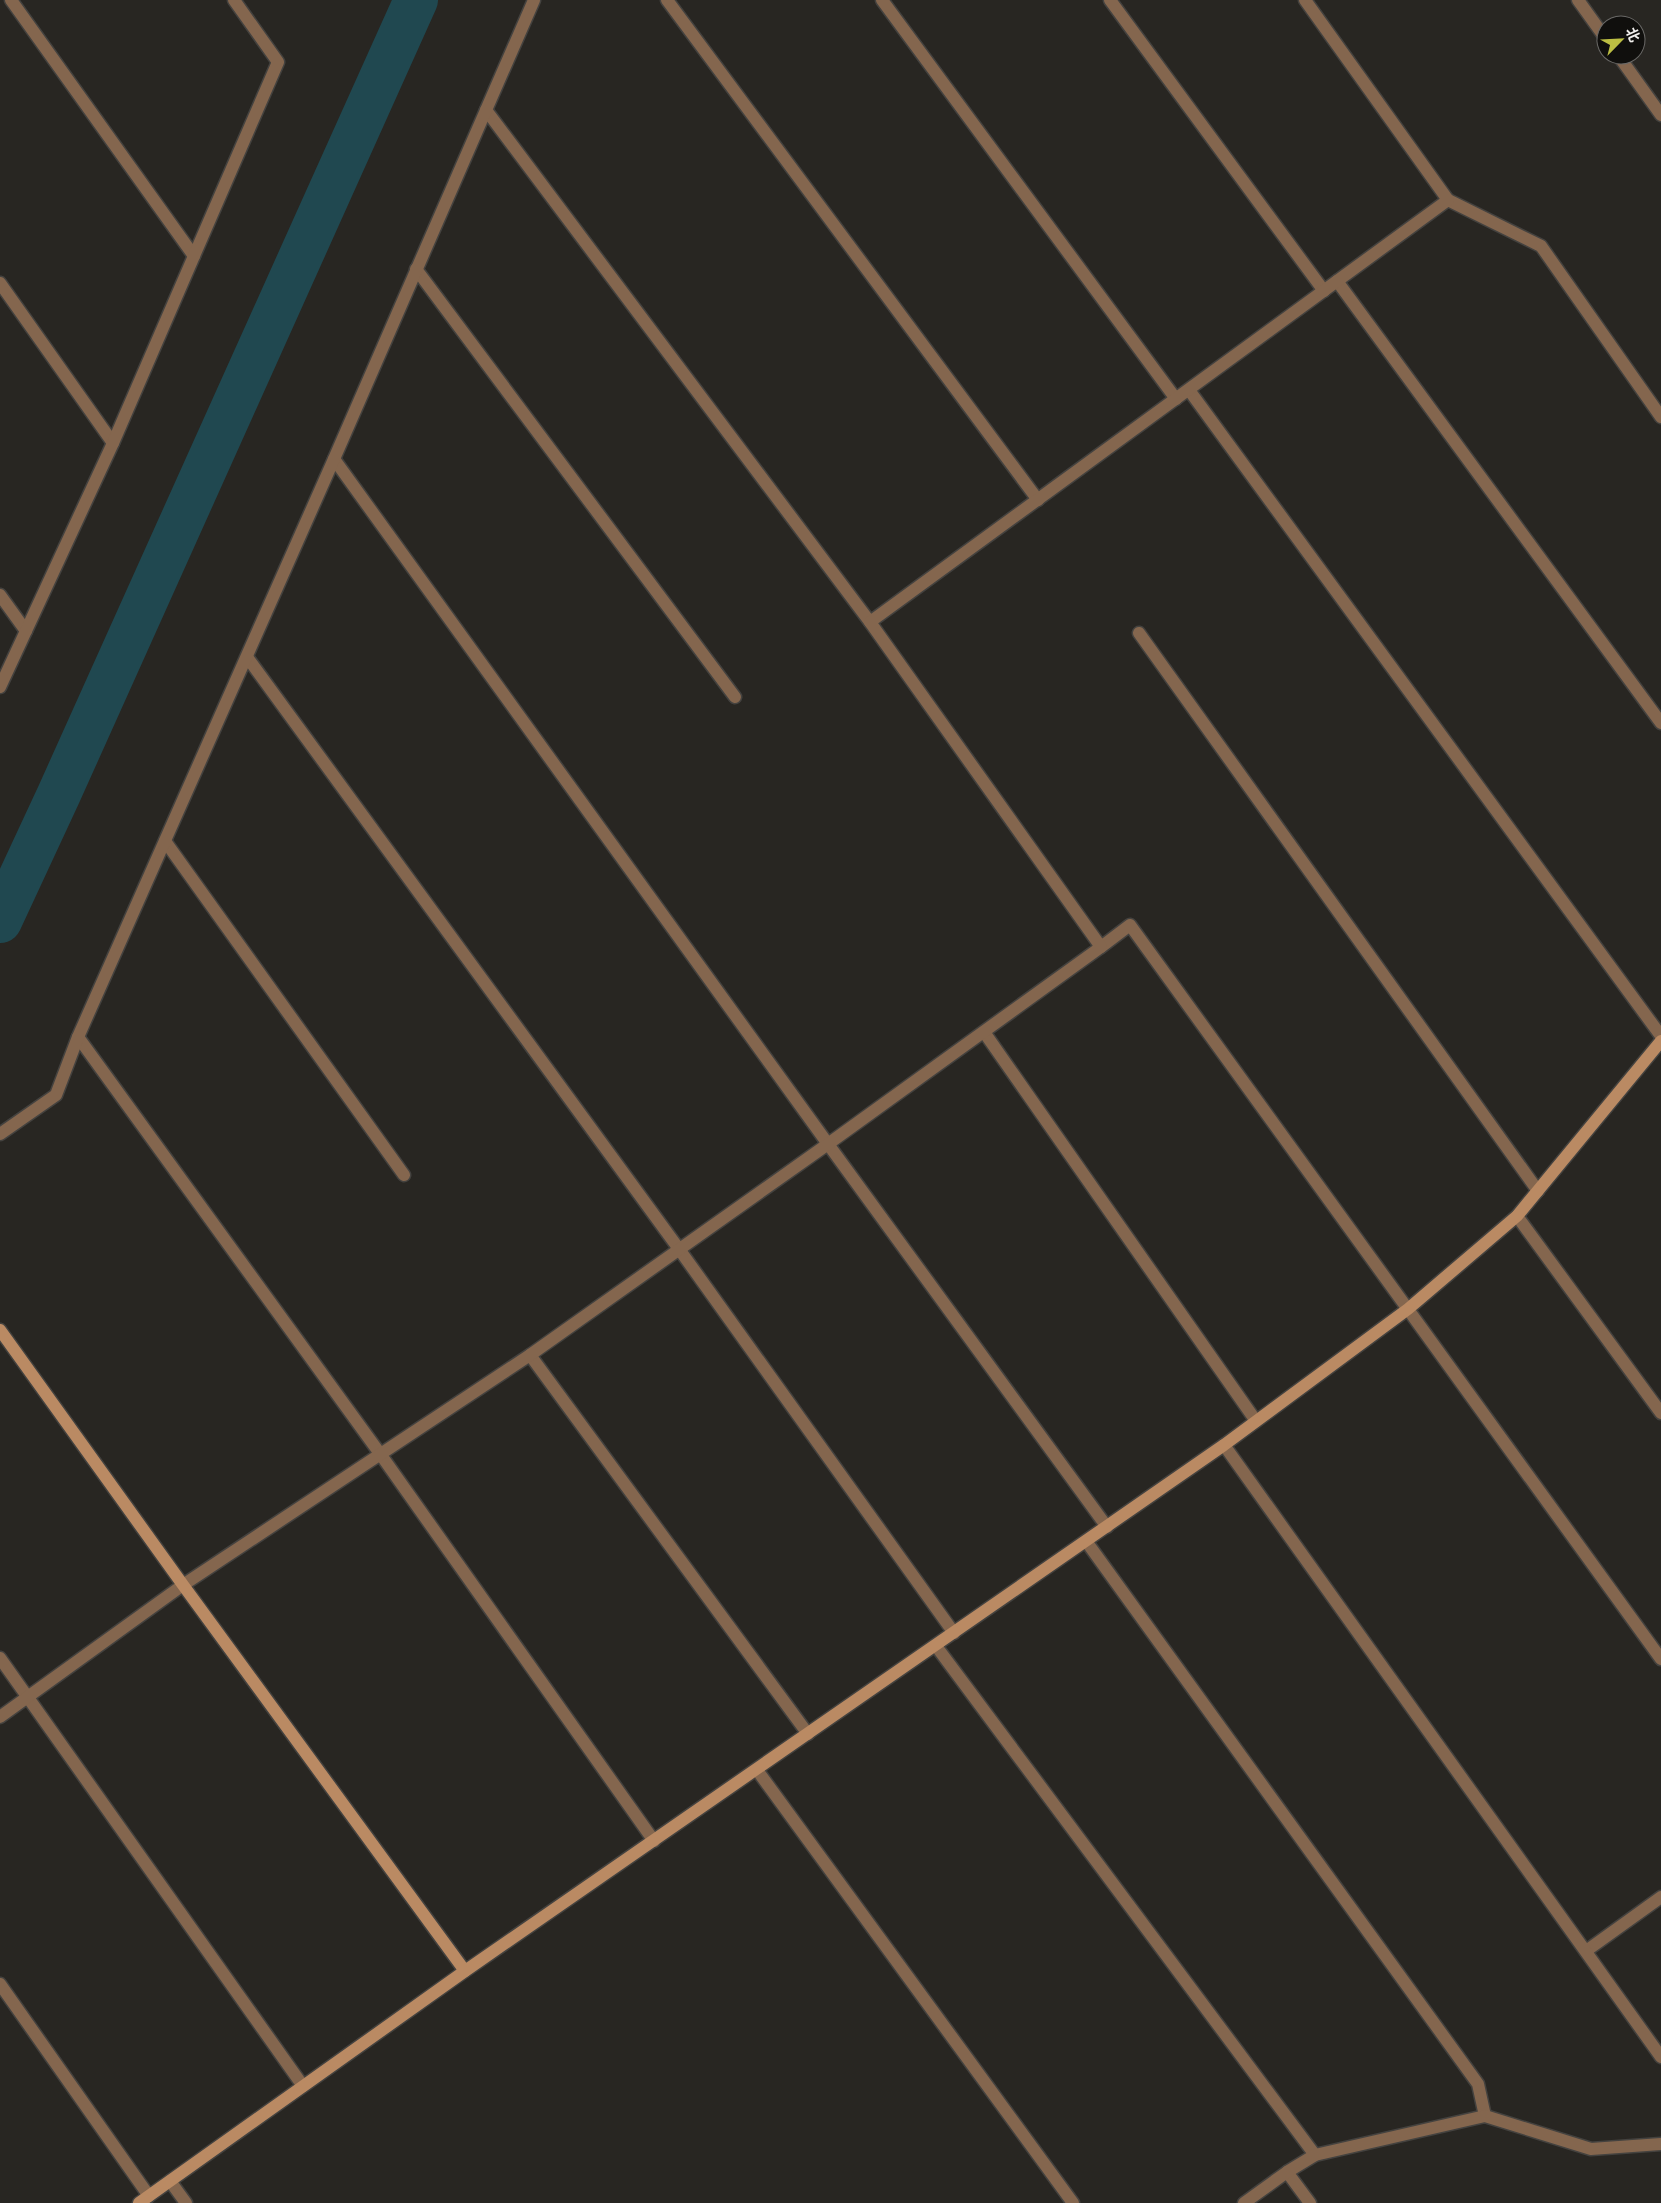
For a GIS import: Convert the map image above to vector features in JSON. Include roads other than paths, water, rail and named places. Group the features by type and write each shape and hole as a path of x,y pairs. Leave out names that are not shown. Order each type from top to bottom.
{"street":[{"path":"11,0 194,256"},
{"path":"0,687 113,443 278,62 234,0"},
{"path":"0,1134 56,1095 78,1037 247,658 534,0"},
{"path":"667,0 1038,500"},
{"path":"882,0 1176,399"},
{"path":"1110,0 1324,291"},
{"path":"1306,0 1448,200 1541,246 1661,416"},
{"path":"1578,0 1596,25"},
{"path":"1625,65 1661,115"},
{"path":"486,110 870,622 1100,947"},
{"path":"870,622 1448,200"},
{"path":"416,269 735,697"},
{"path":"1337,281 1661,723"},
{"path":"0,284 113,443"},
{"path":"1189,390 1661,1036"},
{"path":"334,459 1107,1527"},
{"path":"0,595 26,631"},
{"path":"1139,633 1538,1192"},
{"path":"247,658 679,1249 954,1633"},
{"path":"165,842 404,1175"},
{"path":"0,1717 183,1585 530,1355 828,1144 1130,925 1661,1659"},
{"path":"984,1032 1256,1422"},
{"path":"78,1037 381,1454 654,1841"},
{"path":"0,1984 144,2199 465,1971 1224,1446 1408,1309 1517,1216 1661,1041"},
{"path":"1517,1216 1661,1413"},
{"path":"0,1330 183,1585 465,1971"},
{"path":"530,1355 808,1734"},
{"path":"1224,1446 1661,2057"},
{"path":"1086,1541 1478,2084 1485,2116"},
{"path":"936,1646 1315,2156"},
{"path":"0,1658 304,2086"},
{"path":"757,1770 1073,2203"},
{"path":"1586,1951 1661,1897"},
{"path":"1244,2203 1287,2172 1315,2156 1485,2116 1591,2149 1661,2144"},
{"path":"1287,2172 1310,2203"},
{"path":"170,2181 186,2203"}],"waterway":[{"path":"0,921 416,0"}]}
